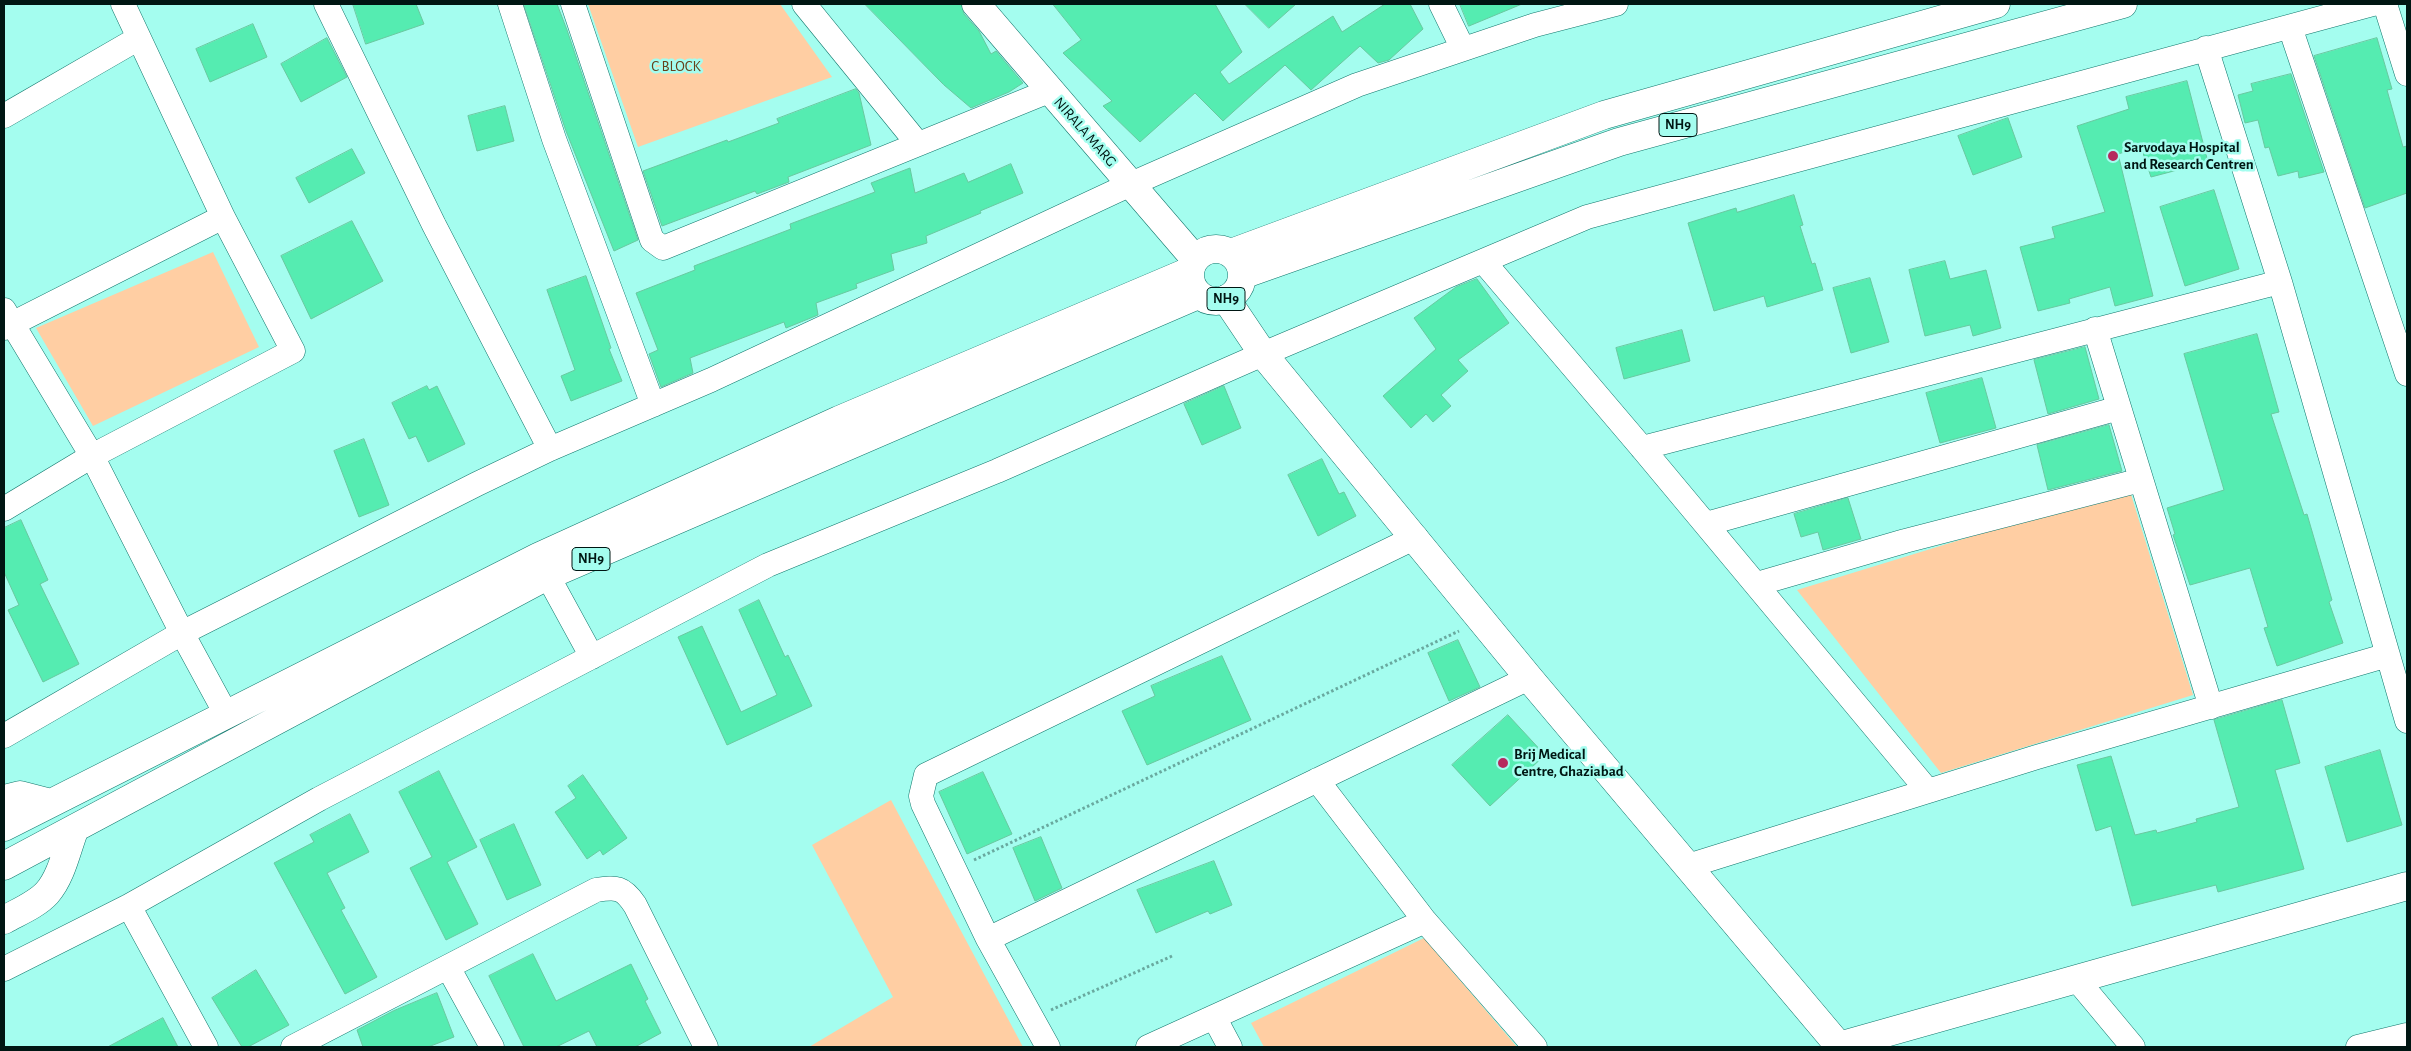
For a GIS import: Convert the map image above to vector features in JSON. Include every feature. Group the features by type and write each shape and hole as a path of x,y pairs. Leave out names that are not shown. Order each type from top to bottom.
{"main road":[{"name":"NIRALA MARG","path":"976,4 1129,185 1194,275"},
{"name":"NH9","path":"1237,264 1604,115 1996,4"},
{"name":"NH9","path":"1237,264 1618,142 2123,4"},
{"name":"NH9","path":"4,827 226,714 542,567 839,420 1194,275 1206,250 1214,248 1237,264"},
{"name":"NH9","path":"1194,275 1214,301 1226,299 1237,291 1237,264"},
{"path":"1226,299 1263,354 1416,537 1529,678 1839,1047 2407,886"},
{"name":"NH9","path":"4,866 542,567"},
{"path":"4,798 20,795 51,803"},
{"path":"4,920 47,894 54,882 75,828"}],"street":[{"path":"4,509 92,456 294,351 223,217 123,4"},
{"path":"326,4 434,225 550,449"},
{"path":"510,4 554,140 653,405"},
{"path":"573,4 652,240 664,248 1049,90"},
{"path":"804,4 918,144"},
{"path":"1441,4 1463,49"},
{"path":"4,736 182,633 550,449 711,380 1129,185 1356,85 1536,25 1616,4"},
{"path":"4,969 129,906 319,799 768,565 997,471 1263,354 1587,217 2374,4"},
{"path":"2385,4 2407,74"},
{"path":"2290,27 2407,374"},
{"path":"4,116 139,38"},
{"path":"2206,48 2280,282 2407,722"},
{"path":"223,217 6,321 92,456 182,633 226,714"},
{"path":"1483,261 1757,584 1928,791"},
{"path":"1642,448 2280,282"},
{"path":"2095,329 2210,707"},
{"path":"1706,524 2119,408"},
{"path":"1757,584 1905,541 2141,480"},
{"path":"1048,1047 988,939 923,804 921,796 926,775 1416,537"},
{"path":"542,567 592,657"},
{"path":"1688,866 1928,791 2388,655"},
{"path":"988,939 1529,678"},
{"path":"1317,780 1425,921 1535,1047"},
{"path":"293,1047 596,890 612,888 626,892 635,905 706,1047"},
{"path":"129,906 206,1047"},
{"path":"1148,1047 1425,921"},
{"path":"448,967 492,1047"},
{"path":"2078,980 2133,1047"},
{"path":"1214,1017 1230,1047"},
{"path":"2358,1047 2407,1035"}],"path":[{"path":"955,869 1483,620"},
{"path":"1033,1019 1172,956"}],"green space":[{"name":"C BLOCK","path":"588,4 780,4 832,77 638,147"},
{"path":"213,252 259,347 93,426 36,328"},
{"path":"2129,488 2193,695 1941,773 1797,590"},
{"path":"891,800 1023,1047 809,1047 893,997 812,845"},
{"path":"1424,938 1517,1047 1264,1047 1251,1023"}],"building":[{"path":"353,4 416,4 424,24 366,44"},
{"path":"524,4 557,4 567,30 638,240 614,251 566,131"},
{"path":"865,4 961,4 964,14 979,31 991,54 996,51 1023,83 1009,92 971,108 944,85"},
{"path":"1053,4 1215,4 1242,52 1220,72 1229,84 1333,16 1342,32 1385,4 1410,4 1423,29 1389,60 1378,63 1360,46 1311,90 1285,65 1223,121 1195,93 1140,142 1103,106 1112,101 1063,53 1081,40"},
{"path":"1245,4 1296,4 1269,28"},
{"path":"1460,4 1522,4 1469,26"},
{"path":"253,24 267,57 210,82 196,49"},
{"path":"327,38 347,77 301,102 281,64"},
{"path":"2377,38 2392,89 2387,90 2403,147 2407,146 2407,193 2365,208 2314,56"},
{"path":"2291,74 2324,172 2299,178 2298,171 2278,176 2269,147 2265,148 2258,120 2245,123 2238,95 2253,91 2251,84"},
{"path":"2187,81 2208,162 2151,177 2141,147 2118,154 2153,296 2115,306 2110,287 2069,299 2070,303 2038,311 2020,247 2055,238 2052,227 2105,212 2077,126 2129,109 2126,97"},
{"path":"856,89 859,93 871,145 788,177 789,182 757,194 755,191 662,226 643,171 779,123 777,119"},
{"path":"505,106 514,141 477,151 468,116"},
{"path":"2008,118 2022,157 1973,175 1958,136"},
{"path":"352,149 365,173 309,203 296,178"},
{"path":"1011,164 1023,193 926,236 927,243 891,254 894,270 856,284 857,288 816,303 818,315 786,328 784,322 690,358 693,373 661,387 649,354 658,350 636,293 695,270 694,266 791,229 790,224 875,192 871,183 910,168 915,193 964,173 968,182"},
{"path":"2214,190 2239,269 2185,286 2160,207"},
{"path":"1794,195 1803,225 1800,226 1812,264 1815,263 1823,290 1767,307 1764,296 1714,311 1688,223 1736,208 1737,212"},
{"path":"352,221 383,281 311,319 281,256"},
{"path":"1945,261 1950,279 1986,270 2001,328 1973,336 1970,325 1925,336 1909,270"},
{"path":"586,276 611,348 609,349 622,381 571,401 561,376 575,370 547,290"},
{"path":"1870,278 1889,342 1851,353 1833,288"},
{"path":"1477,279 1509,323 1458,360 1468,371 1441,395 1451,406 1433,422 1426,414 1411,428 1383,396 1436,349 1414,318 1456,287"},
{"path":"1682,330 1690,361 1624,379 1616,348"},
{"path":"2257,334 2279,412 2271,414 2304,515 2307,514 2332,600 2329,602 2343,643 2277,666 2264,628 2268,627 2250,568 2190,585 2173,535 2175,534 2167,508 2224,490 2184,354"},
{"path":"2085,347 2099,399 2048,414 2034,360"},
{"path":"1982,378 1996,428 1940,443 1926,393"},
{"path":"427,386 429,390 437,386 465,444 428,462 416,436 409,439 392,403"},
{"path":"1224,386 1241,428 1202,445 1184,404"},
{"path":"2109,425 2122,471 2048,490 2037,445"},
{"path":"364,439 389,505 359,517 334,451"},
{"path":"1322,459 1339,494 1344,492 1356,516 1318,536 1288,475"},
{"path":"1848,498 1861,539 1823,550 1818,532 1801,537 1794,514"},
{"path":"21,520 48,580 40,584 79,664 43,682 8,610 19,605 4,572 4,528"},
{"path":"759,600 785,657 788,655 812,706 727,745 678,637 702,626 741,712 777,695 739,610"},
{"path":"1458,640 1480,687 1449,701 1428,653"},
{"path":"1222,656 1251,720 1147,765 1122,711 1155,696 1151,686"},
{"path":"2282,700 2300,763 2275,770 2304,869 2218,892 2216,885 2132,906 2111,826 2096,831 2077,765 2111,756 2135,835 2156,830 2157,833 2197,822 2196,819 2239,807 2214,720"},
{"path":"1508,715 1545,755 1490,806 1452,765"},
{"path":"2380,750 2402,825 2347,842 2325,767"},
{"path":"439,771 477,847 447,862 478,924 446,940 410,868 432,857 399,792"},
{"path":"983,772 1012,834 967,854 939,792"},
{"path":"583,775 627,838 603,855 600,850 587,859 555,812 576,798 568,786"},
{"path":"350,814 369,852 327,873 345,908 341,910 377,977 345,994 274,863 314,842 310,835"},
{"path":"514,824 541,885 507,900 480,840"},
{"path":"1041,837 1062,888 1035,901 1013,848"},
{"path":"1214,861 1232,905 1210,914 1208,911 1156,933 1137,890"},
{"path":"533,954 556,1001 631,964 648,999 645,1001 661,1033 635,1047 597,1047 589,1031 556,1047 524,1047 489,976"},
{"path":"256,970 289,1025 248,1047 242,1047 212,998"},
{"path":"437,993 454,1037 428,1047 363,1047 357,1030 393,1011"},
{"path":"163,1018 178,1047 108,1047"}],"place":[{"name":"Sarvodaya Hospital and Research Centren","path":"2113,156"},
{"name":"Brij Medical Centre, Ghaziabad","path":"1503,763"}]}
